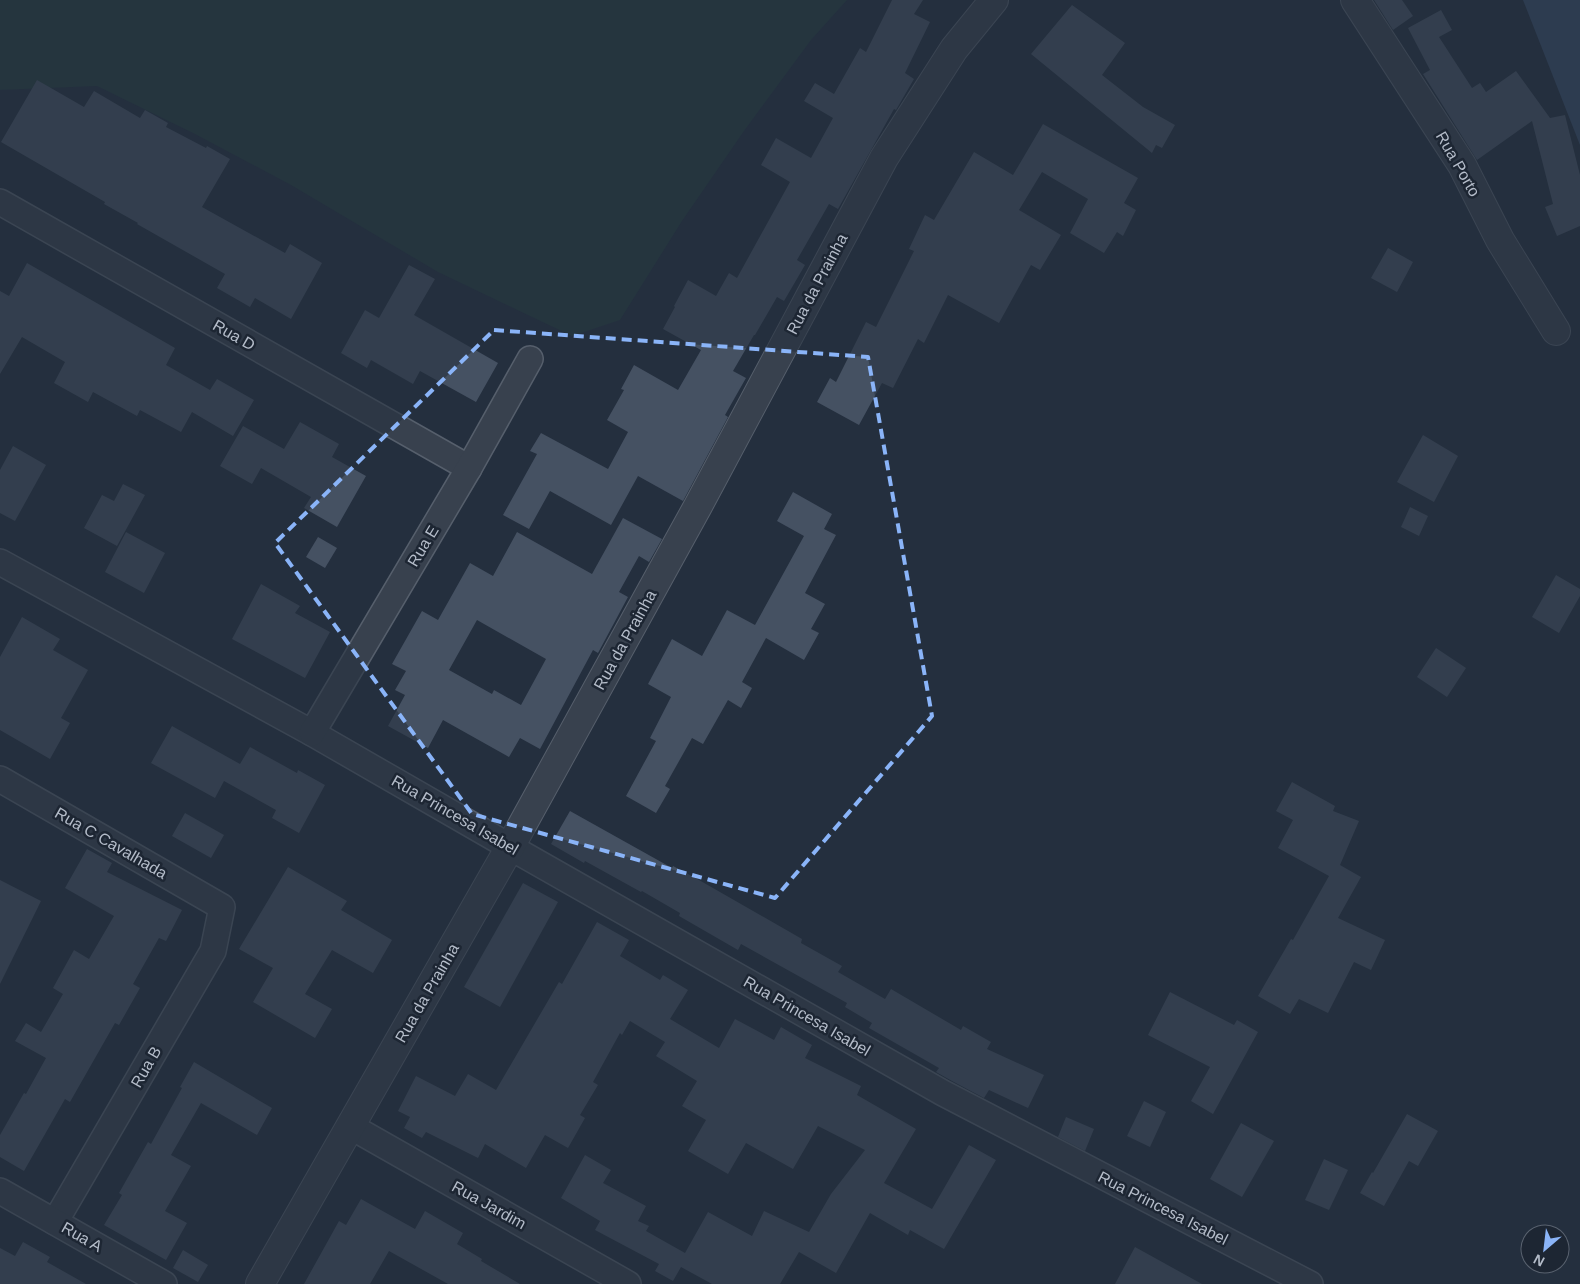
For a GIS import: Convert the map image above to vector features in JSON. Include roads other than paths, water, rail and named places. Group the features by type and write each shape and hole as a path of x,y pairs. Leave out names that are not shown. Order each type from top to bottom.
{"street":[{"name":"Rua da Prainha","path":"260,1284 510,847 698,506 884,158 954,49 994,0"},
{"name":"Rua Porto","path":"1356,0 1462,165 1500,240 1556,331"},
{"name":"Rua D","path":"0,202 469,468"},
{"name":"Rua E","path":"312,733 469,468 530,358"},
{"path":"0,562 312,733"},
{"name":"Rua Princesa Isabel","path":"312,733 943,1093 1310,1284"},
{"name":"Rua C Cavalhada","path":"0,779 222,907"},
{"name":"Rua B","path":"56,1222 214,952 222,907"},
{"name":"Rua Jardim","path":"350,1126 628,1284"},
{"name":"Rua A","path":"0,1191 164,1284"}],"water":[{"path":"1523,0 1580,0 1580,145"}]}
